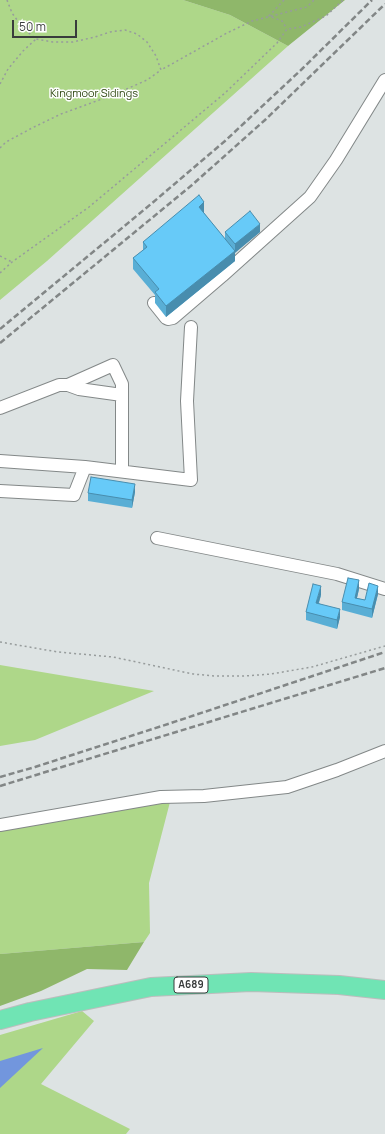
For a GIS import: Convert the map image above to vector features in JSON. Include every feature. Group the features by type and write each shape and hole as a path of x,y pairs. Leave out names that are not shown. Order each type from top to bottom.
{"highway":[{"name":"A689","path":"0,1020 30,1012 151,987 252,982 339,985 385,990"}],"street":[{"path":"154,303 166,318 173,318 228,272 310,197 336,160 385,80"},
{"path":"0,461 85,466 191,480 187,401 191,327"},
{"path":"0,408 59,386 68,385 113,365 122,384 122,471"},
{"path":"68,385 122,395"},
{"path":"0,491 74,495 85,466"},
{"path":"158,538 337,574 385,589"},
{"path":"0,825 161,797 204,796 286,787 337,770 385,751"}],"path":[{"path":"8,0 8,5 12,13 23,28 36,39 53,42 73,42 95,38 110,32 125,30 137,34 147,42 156,56 161,70"},
{"path":"269,16 284,0"},
{"path":"0,148 6,142 61,114 113,95 147,80 161,70 227,33 252,21 307,7 314,0"},
{"path":"0,273 12,262 89,207 224,92 277,43 286,29 301,27 326,16 343,0"},
{"path":"269,16 282,21 286,29"},
{"path":"0,84 8,68 36,39"},
{"path":"0,256 12,262"},
{"path":"0,642 58,652 113,658 193,674 214,676 271,674 334,661 385,646"}],"green space":[{"name":"Kingmoor Sidings","path":"0,0 183,0 230,15 288,46 47,261 0,300"},
{"path":"183,0 345,0 288,46 230,15"},
{"path":"0,665 154,691 35,740 0,746"},
{"path":"170,802 149,883 150,933 144,942 0,954 0,831"},
{"path":"144,942 127,970 87,969 41,991 0,1006 0,954"},
{"path":"82,1011 94,1021 41,1084 130,1129 126,1134 0,1134 0,1035"}],"water":[{"path":"43,1048 0,1088 0,1061"}],"building":[{"path":"199,195 204,202 199,207 235,251 166,306 155,292 159,289 133,258 147,247 143,242"},
{"path":"250,211 260,224 235,244 225,232"},
{"path":"91,477 135,484 132,500 88,493"},
{"path":"348,578 359,580 355,598 365,600 369,583 378,586 372,609 342,602"},
{"path":"313,584 321,586 316,603 340,609 337,620 306,612"}],"railway":[{"path":"0,329 225,141 302,69 372,0"},
{"path":"0,343 192,185 265,120 385,4"},
{"path":"0,777 171,723 385,652"},
{"path":"0,786 385,668"}]}
